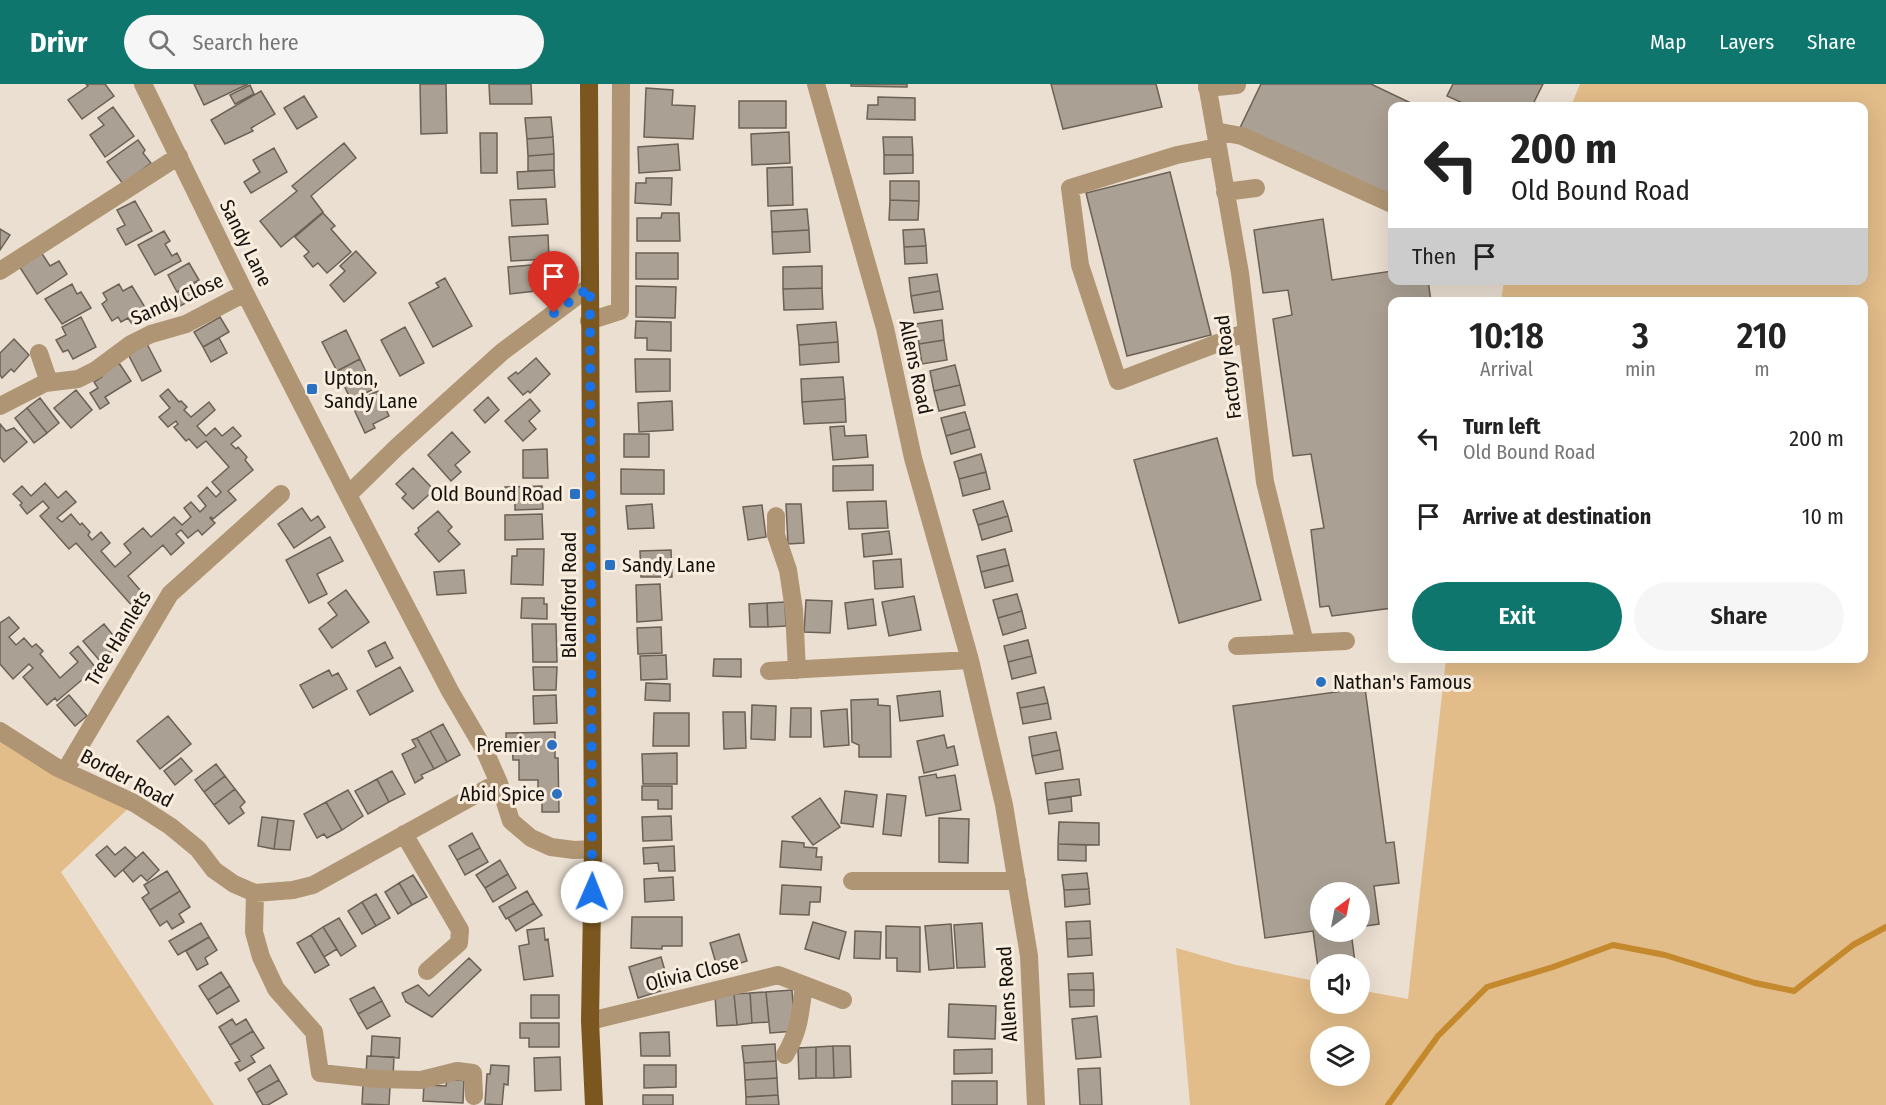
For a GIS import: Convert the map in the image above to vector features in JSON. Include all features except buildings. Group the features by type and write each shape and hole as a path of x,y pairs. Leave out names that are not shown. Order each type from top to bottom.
{"main road":[{"name":"Blandford Road","path":"589,84 593,849 590,1021 594,1105"}],"street":[{"name":"Sandy Lane","path":"143,84 245,293 348,495 450,691 484,749 500,783 511,821 531,838 551,847 574,850 593,849"},
{"path":"589,321 620,311 621,84"},
{"name":"Allens Road","path":"816,84 885,328 913,458 970,660 1004,805 1029,956 1036,1105"},
{"path":"1207,86 1237,85"},
{"name":"Factory Road","path":"1207,86 1240,273 1265,482 1305,643"},
{"path":"1247,332 1118,381 1080,266 1070,188 1177,155 1216,139 1242,136 1388,202"},
{"path":"0,271 179,156"},
{"path":"1225,192 1256,188"},
{"path":"348,495 397,447 502,352 590,287"},
{"name":"Sandy Close","path":"0,406 49,382 78,379 96,370 131,344 151,334 186,324 245,293"},
{"path":"39,353 49,382"},
{"name":"Tree Hamlets","path":"65,771 170,594 281,494"},
{"path":"776,516 776,535 788,570 797,670"},
{"path":"1237,646 1346,641"},
{"path":"769,671 970,660"},
{"name":"Border Road","path":"0,731 65,771 134,803 170,826 198,849 214,870 234,884 255,893"},
{"path":"474,1096 473,1072 457,1071 421,1080 378,1079 320,1073 314,1032 276,989 261,957 254,932 255,893 293,890 313,885 500,783"},
{"path":"404,834 460,930 459,944 427,971"},
{"path":"852,880 1017,882"},
{"name":"Olivia Close","path":"590,1021 778,975 843,1000"},
{"path":"785,1055 795,1037 804,985"}],"shaded area":[{"path":"1580,84 1886,84 1886,1105 1190,1105 1176,948 1236,965 1310,980 1310,1014 1370,1014 1370,992 1408,999 1446,663 1868,663 1868,297 1502,297 1503,285 1868,285 1868,102 1573,102"},
{"path":"0,731 134,803 61,872 214,1105 0,1105"}],"waterway":[{"path":"1388,1105 1438,1036 1487,987 1553,967 1613,945 1665,955 1755,983 1794,991 1853,945 1886,927"}],"place":[{"name":"Upton, Sandy Lane","path":"312,389"},
{"name":"Old Bound Road","path":"575,494"},
{"name":"Sandy Lane","path":"610,565"},
{"name":"Nathan's Famous","path":"1321,682"},
{"name":"Premier","path":"552,745"},
{"name":"Abid Spice","path":"557,794"}],"route":[{"path":"554,313 590,287 592,892"}]}
